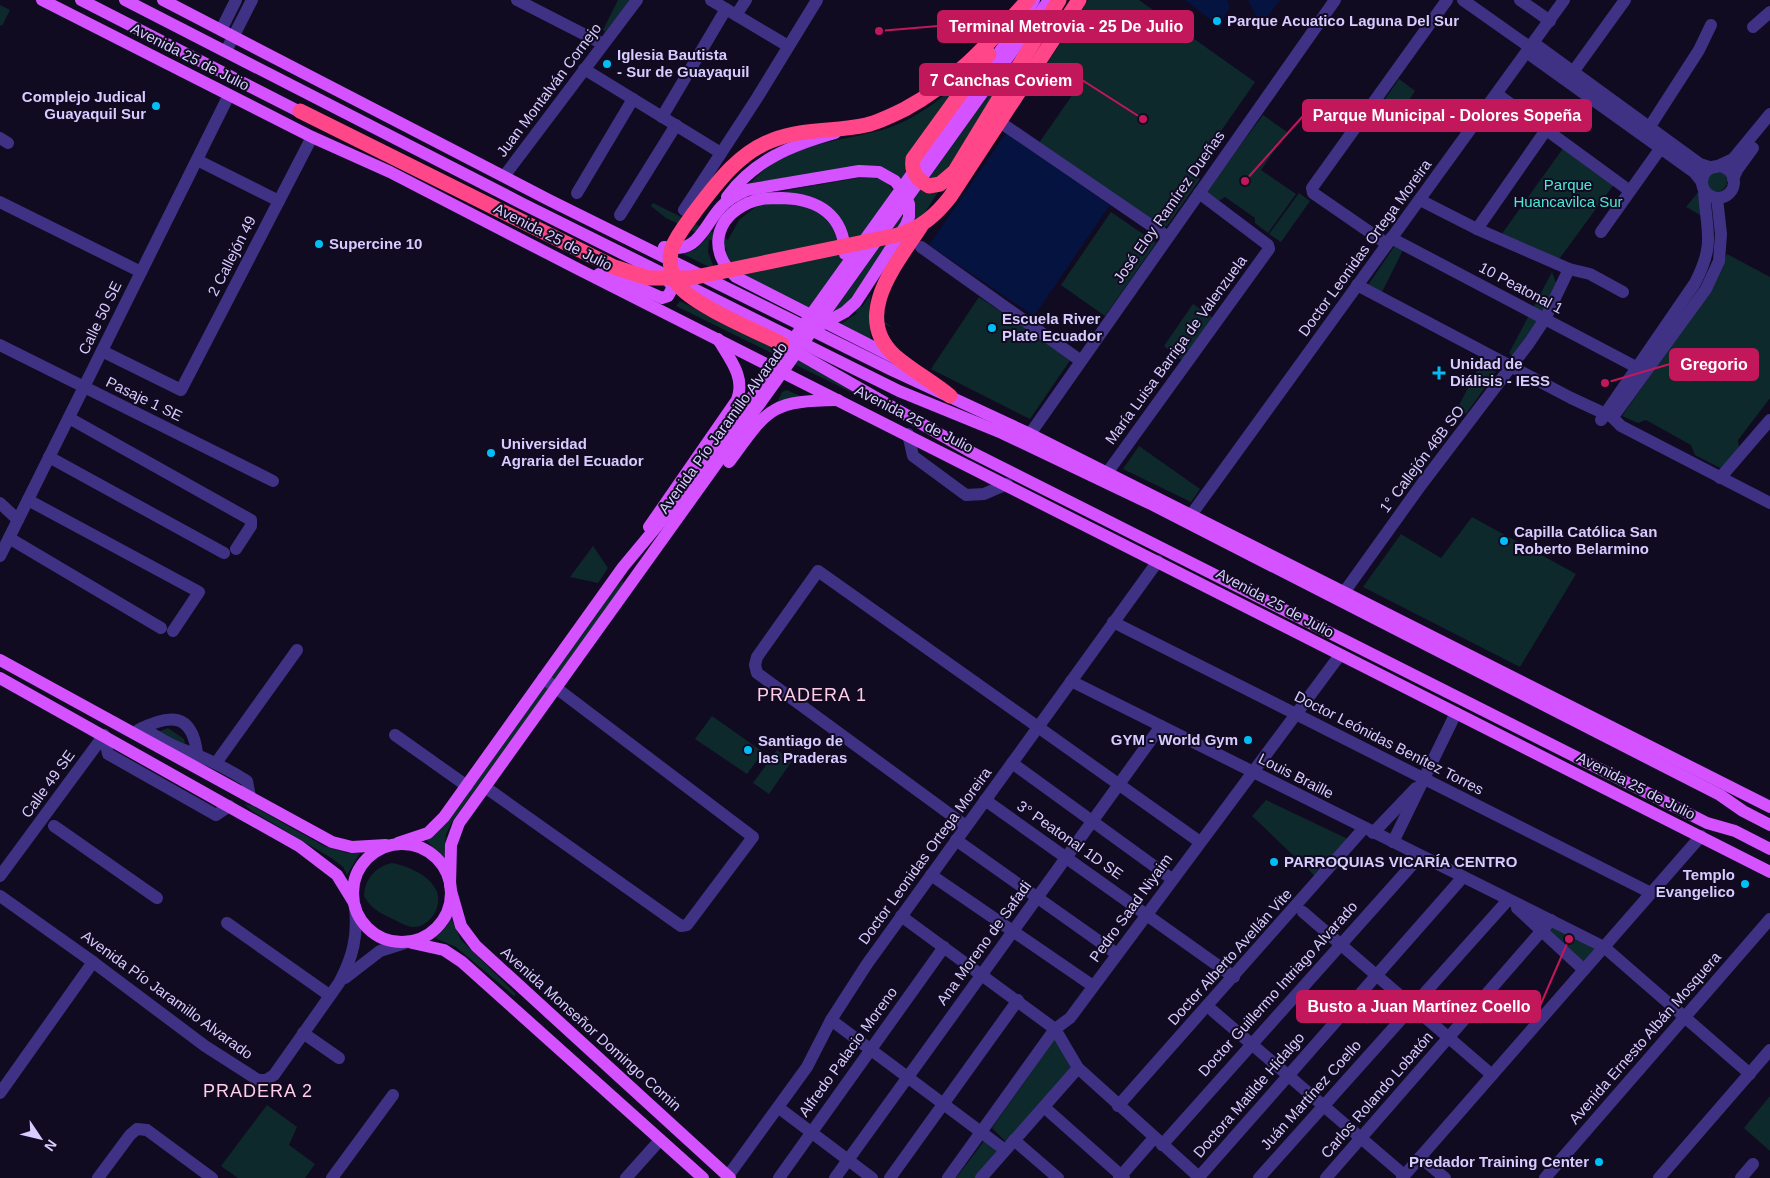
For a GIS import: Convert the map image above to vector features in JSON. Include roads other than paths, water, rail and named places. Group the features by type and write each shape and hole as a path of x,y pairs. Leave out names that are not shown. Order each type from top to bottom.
{"highway":[{"path":"782,343 692,297 676,282 671,263 675,241 719,179 746,155 771,140 801,132 866,125 904,110 954,76 985,48 1028,0"},
{"path":"953,173 940,184 934,186 924,183 918,179 913,170 916,152 1028,0"},
{"path":"950,396 906,364 884,343 876,318 878,300 886,281 1059,0"},
{"path":"300,111 614,267 644,277 664,279 707,276 898,235 925,223 943,206 1079,0"}],"main road":[{"name":"Avenida 25 de Julio","path":"42,0 312,137 390,172 578,269 1158,560 1340,655 1769,871"},
{"name":"Avenida 25 de Julio","path":"81,0 300,111 390,172"},
{"name":"Avenida 25 de Julio","path":"125,0 646,265 899,391 1002,433 1149,503 1720,795 1770,825"},
{"name":"Avenida 25 de Julio","path":"163,0 505,175 549,200 892,370 1030,434 1345,591 1770,807"},
{"name":"Avenida Pío Jaramillo Alvarado","path":"392,844 432,830 466,786 623,567 678,510 812,333 990,74 1034,0"},
{"name":"Avenida Pío Jaramillo Alvarado","path":"451,888 454,834 485,787 636,576 678,510 838,279 990,74 1049,0"},
{"path":"185,11 224,51 211,57 196,58"},
{"path":"185,72 267,94"},
{"path":"316,98 399,121"},
{"path":"632,241 678,249 691,245 700,236 741,180 766,159 790,148 866,125"},
{"path":"721,207 731,198 747,190 859,171 879,172 895,181 909,204 909,216 896,242 851,308 820,325 812,333"},
{"path":"838,279 846,256 843,236 835,220 813,203 794,199 774,198 748,203 733,214 719,235 719,256 736,277 906,364"},
{"path":"549,200 672,283 672,290 668,296 658,297 617,278 578,269"},
{"path":"623,567 660,510 737,400 740,389 739,377 718,339"},
{"name":"Avenida 25 de Julio","path":"782,343 971,452 1572,756 1707,823 1742,834 1770,849"},
{"path":"950,396 1002,433"},
{"path":"636,576 681,528 763,418 778,407 790,402 840,400"},
{"path":"908,434 971,452"},
{"path":"1226,580 1253,609"},
{"path":"1359,611 1416,627"},
{"path":"0,660 137,730 250,796 343,846 392,844 418,847 435,858 444,871 451,888 451,903 443,922 428,937 408,943"},
{"path":"1359,664 1416,677"},
{"path":"0,678 104,735 317,858 340,879 371,930 387,939 444,950 462,962 702,1178"},
{"path":"1588,714 1610,740"},
{"path":"1572,756 1602,787"},
{"path":"354,904 354,883 360,867 371,854 392,844"},
{"name":"Avenida Monseñor Domingo Comin","path":"451,888 464,931 476,946 729,1177"}],"street":[{"path":"221,30 236,0"},
{"path":"224,51 234,36 252,0"},
{"path":"517,0 538,5 604,44"},
{"name":"Juan Montalván Cornejo","path":"505,175 637,0"},
{"path":"711,0 788,46"},
{"path":"662,117 731,12 746,0"},
{"path":"684,210 818,0"},
{"name":"José Eloy Ramírez Dueñas","path":"1030,434 1335,0"},
{"name":"10 Peatonal 1","path":"1447,0 1331,160 1312,191 1389,241 1636,367"},
{"path":"1463,0 1530,48 1532,56 1570,77 1664,145 1694,172 1703,186 1717,198 1722,234 1719,261 1706,289 1609,420"},
{"path":"1520,0 1550,21"},
{"name":"Doctor Leonidas Ortega Moreira","path":"1191,515 1564,0"},
{"path":"1570,77 1625,0"},
{"path":"1754,27 1770,12"},
{"path":"1646,132 1699,50 1711,25"},
{"path":"584,69 720,153"},
{"path":"1497,94 1630,191"},
{"name":"Calle 50 SE","path":"1,552 229,95"},
{"path":"577,193 633,99"},
{"path":"989,114 1168,237"},
{"path":"1717,198 1726,196 1730,192 1737,170 1747,150 1770,114"},
{"path":"620,215 676,125"},
{"path":"1609,420 1636,367 1696,283 1706,262 1710,236 1703,186 1705,174 1714,167 1733,159 1747,150 1770,126"},
{"path":"1477,229 1546,130"},
{"name":"2 Callejón 49","path":"102,351 181,390 312,137"},
{"path":"1601,232 1664,145"},
{"path":"1664,145 1700,164 1729,171 1733,180"},
{"path":"197,160 279,201"},
{"name":"María Luisa Barriga de Valenzuela","path":"1107,473 1269,246 1200,193"},
{"path":"1420,200 1477,229 1569,269 1590,274 1623,292"},
{"path":"0,202 141,272"},
{"path":"921,247 1081,361"},
{"name":"1° Callejón 46B SO","path":"1345,591 1421,485 1509,370 1545,319 1569,269"},
{"path":"1355,288 1509,370 1770,503"},
{"name":"Pasaje 1 SE","path":"0,346 274,481"},
{"path":"49,457 230,551 251,526 251,520 69,418"},
{"path":"1723,480 1770,420"},
{"path":"1723,480 1770,433"},
{"path":"908,434 913,456 966,495 984,494 1006,484"},
{"path":"9,538 167,629 199,592 28,500"},
{"path":"0,503 18,520"},
{"name":"Doctor Leonidas Ortega Moreira","path":"729,1177 807,1066 831,1020 901,916 1158,560"},
{"path":"966,826 760,676 755,665 757,657 818,571 1200,842"},
{"name":"Doctor Leónidas Benítez Torres","path":"1113,622 1651,893"},
{"path":"216,763 297,650"},
{"name":"Pedro Saad Niyaim","path":"948,1178 1055,1029 1070,1018 1340,655"},
{"path":"485,787 681,926 687,925 753,837 544,678"},
{"name":"Louis Braille","path":"1071,681 1604,947 1750,1074"},
{"name":"Doctor Alberto Avellán Vite","path":"1393,842 1456,713"},
{"path":"137,730 160,719 168,718 180,722 193,736 197,753"},
{"name":"Ana Moreno de Safadi","path":"834,1178 1161,726"},
{"path":"137,730 183,750 197,753 216,763 246,781 250,796"},
{"name":"Calle 49 SE","path":"0,876 104,735"},
{"path":"395,735 466,786"},
{"path":"1012,763 1172,879"},
{"name":"Doctor Alberto Avellán Vite","path":"1118,1106 1369,830 1424,779"},
{"name":"3° Peatonal 1D SE","path":"984,800 1147,913 1234,977"},
{"path":"54,826 156,898"},
{"path":"1213,1011 1361,1138 1403,1177 1701,836"},
{"path":"956,840 1117,954"},
{"name":"Doctor Guillermo Intriago Alvarado","path":"1122,1177 1252,1043 1420,856"},
{"path":"931,875 1093,986"},
{"name":"Doctora Matilde Hidalgo","path":"1200,1177 1463,877"},
{"name":"Avenida Pío Jaramillo Alvarado","path":"0,896 94,962 206,1046 258,1080 266,1080 274,1075 347,969 356,941 354,904"},
{"name":"Louis Braille","path":"1508,900 1584,970"},
{"name":"Juán Martínez Coello","path":"1259,1178 1508,900"},
{"path":"1303,912 1492,1075"},
{"path":"901,916 1055,1029 1078,1068 1158,1142 1200,1177"},
{"name":"Avenida Ernesto Albán Mosquera","path":"1545,1178 1770,918"},
{"name":"Carlos Rolando Lobatón","path":"1326,1178 1551,920"},
{"path":"227,923 330,996"},
{"name":"Avenida Pío Jaramillo Alvarado","path":"339,983 380,951 408,943"},
{"name":"Alfredo Palacio Moreno","path":"779,1178 944,947"},
{"path":"0,1093 94,962"},
{"path":"890,1178 1018,1000"},
{"path":"831,1020 1005,1150"},
{"path":"303,1033 339,1058"},
{"path":"1659,1178 1770,1050"},
{"path":"986,1176 1005,1150 1078,1068"},
{"path":"332,1178 393,1095"},
{"path":"1044,1107 1122,1177"},
{"path":"779,1108 872,1178"},
{"path":"98,1178 130,1135 137,1129 147,1130 212,1178"},
{"path":"626,1178 660,1140"},
{"path":"1014,1140 1058,1178"},
{"path":"1420,1157 1445,1178"},
{"path":"1741,1178 1753,1164"}],"place":[{"name":"Parque Acuatico Laguna Del Sur","path":"1217,21"},
{"name":"Terminal Metrovia - 25 De Julio","path":"879,31"},
{"name":"Iglesia Bautista - Sur de Guayaquil","path":"607,64"},
{"name":"Complejo Judical Guayaquil Sur","path":"156,106"},
{"name":"7 Canchas Coviem","path":"1143,119"},
{"name":"Parque Municipal - Dolores Sopeña","path":"1245,181"},
{"name":"Supercine 10","path":"319,244"},
{"name":"Escuela River Plate Ecuador","path":"992,328"},
{"name":"Unidad de Diálisis - IESS","path":"1439,373"},
{"name":"Gregorio","path":"1605,383"},
{"name":"Universidad Agraria del Ecuador","path":"491,453"},
{"name":"Capilla Católica San Roberto Belarmino","path":"1504,541"},
{"name":"GYM - World Gym","path":"1248,740"},
{"name":"Santiago de las Praderas","path":"748,750"},
{"name":"PARROQUIAS VICARÍA CENTRO","path":"1274,862"},
{"name":"Templo Evangelico","path":"1745,884"},
{"name":"Busto a Juan Martínez Coello","path":"1569,939"},
{"name":"Predador Training Center","path":"1599,1162"}],"district":[{"name":"PRADERA 1","path":"812,695"},
{"name":"PRADERA 2","path":"258,1091"}],"park label":[{"name":"Parque Huancavilca Sur","path":"1568,194"}]}
